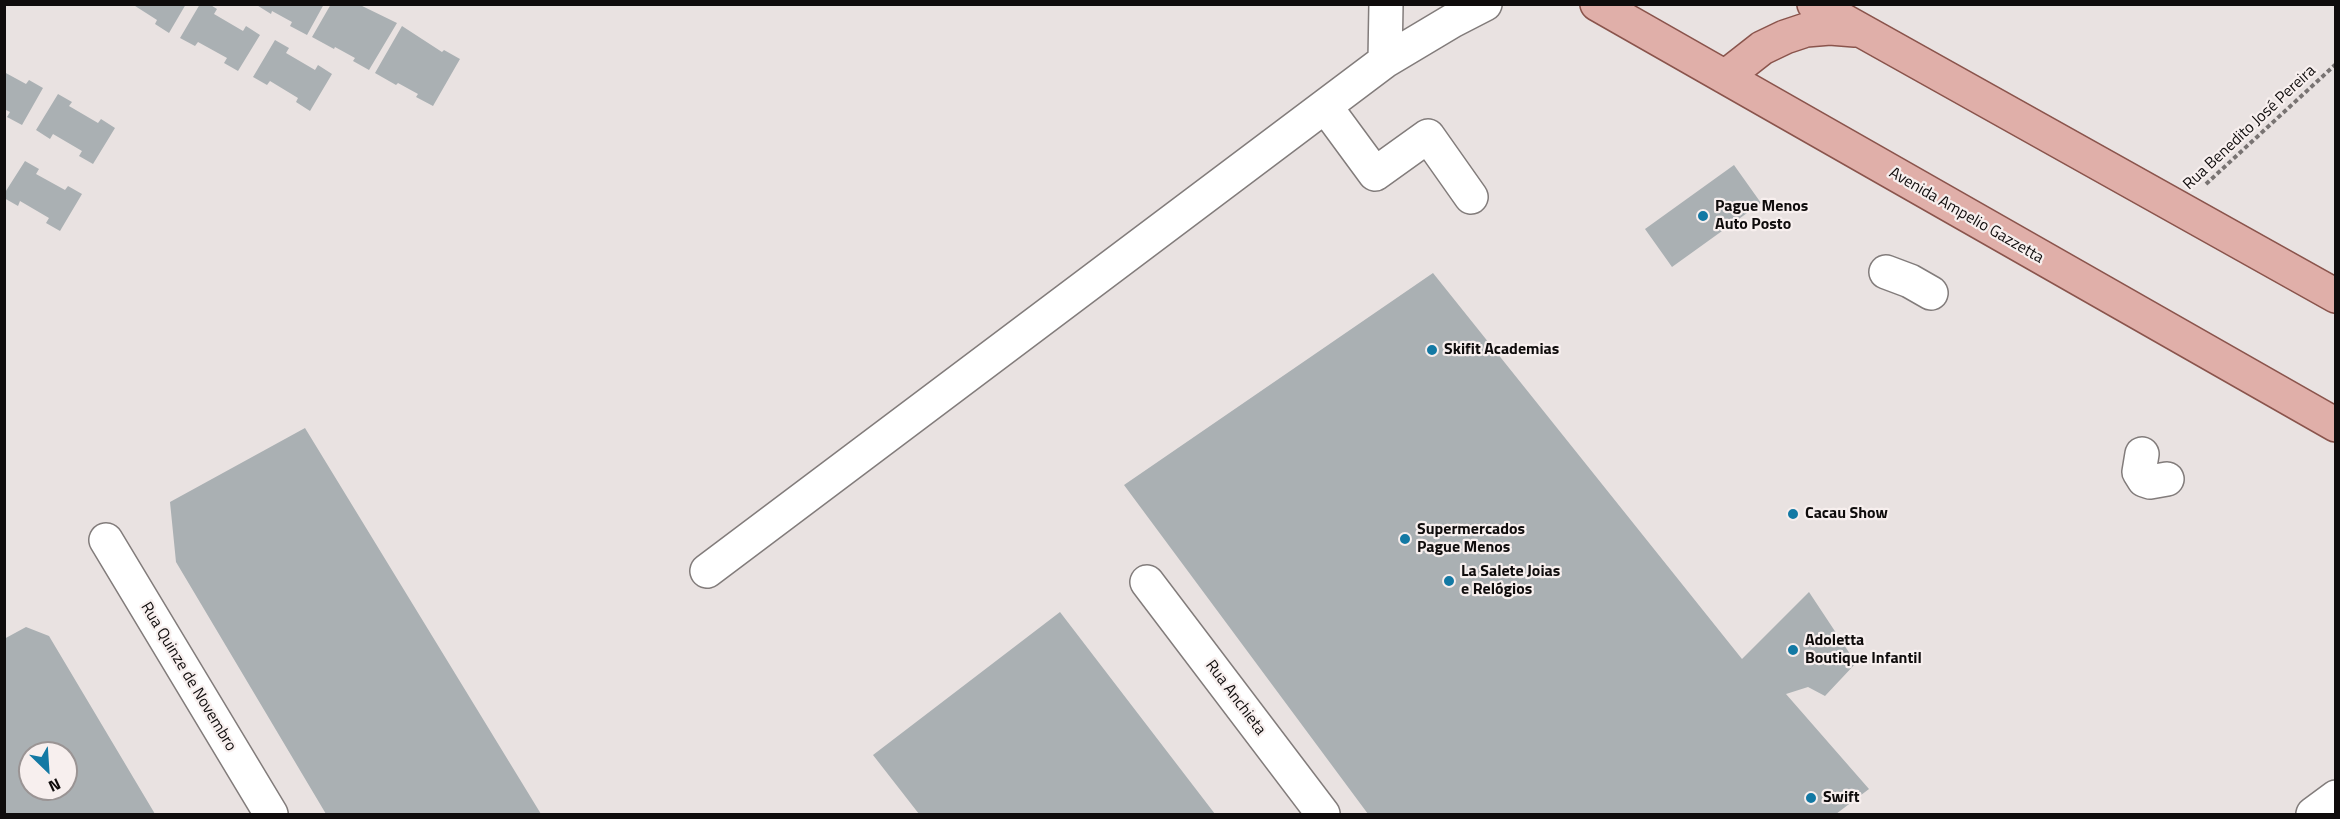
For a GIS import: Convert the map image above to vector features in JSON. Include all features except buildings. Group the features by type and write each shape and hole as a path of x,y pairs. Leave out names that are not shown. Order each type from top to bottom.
{"main road":[{"name":"Avenida Ampelio Gazzetta","path":"1597,4 2336,425"},
{"path":"1814,4 2336,296"},
{"path":"1725,77 1762,48 1785,37 1806,30 1830,28 1860,30"}],"street":[{"path":"1385,61 1386,4"},
{"path":"706,571 1385,61 1485,4"},
{"path":"1325,106 1375,174 1428,136 1471,197"},
{"path":"1886,272 1910,280 1931,293"},
{"path":"2142,454 2139,472 2144,480 2150,482 2167,479"},
{"name":"Rua Quinze de Novembro","path":"106,540 271,814"},
{"name":"Rua Anchieta","path":"1147,582 1323,814"},
{"path":"2313,814 2336,797"}],"path":[{"name":"Rua Benedito José Pereira","path":"2180,209 2336,64"}],"place":[{"name":"Pague Menos Auto Posto","path":"1703,216"},
{"name":"Skifit Academias","path":"1432,350"},
{"name":"Cacau Show","path":"1793,514"},
{"name":"Supermercados Pague Menos","path":"1405,539"},
{"name":"La Salete Joias e Relógios","path":"1449,581"},
{"name":"Adoletta Boutique Infantil","path":"1793,650"},
{"name":"Swift","path":"1811,798"}]}
